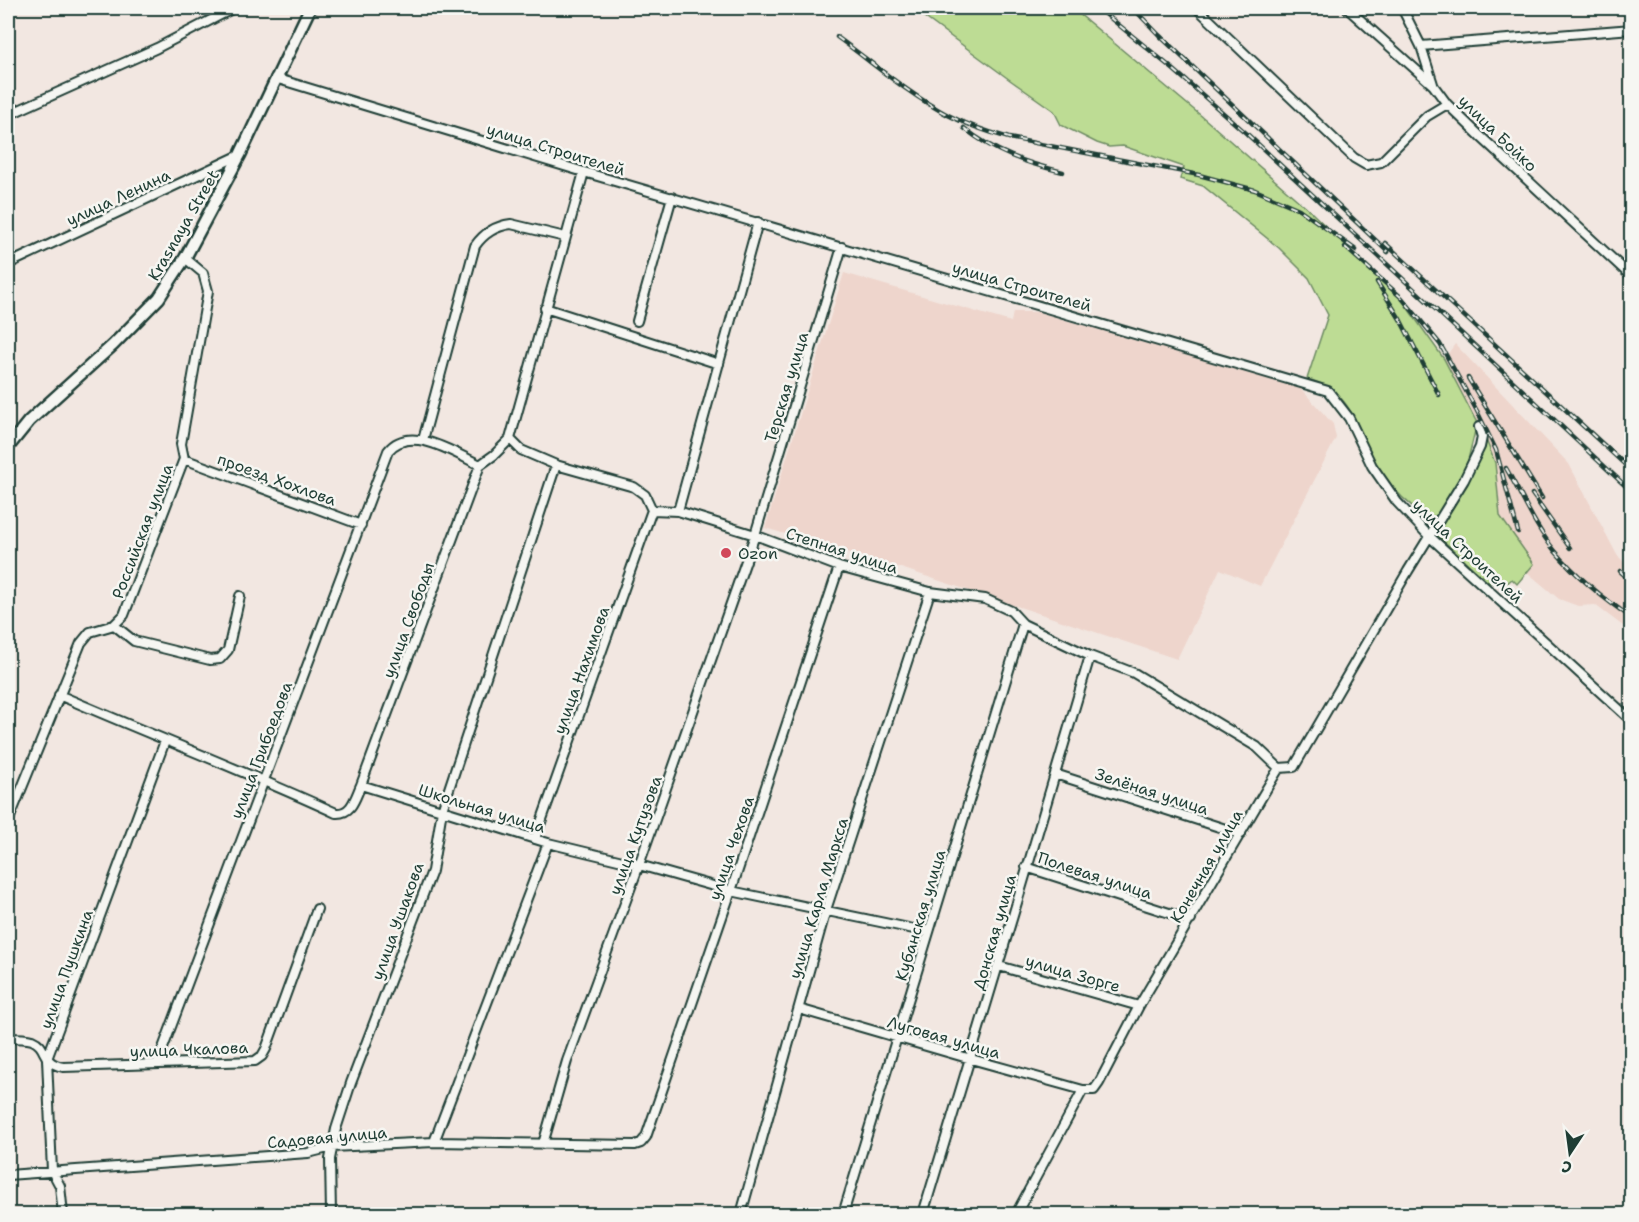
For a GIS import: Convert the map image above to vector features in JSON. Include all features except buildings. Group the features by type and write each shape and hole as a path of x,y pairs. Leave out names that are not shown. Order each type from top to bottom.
{"main road":[{"name":"Krasnaya Street","path":"8,447 29,421 153,304 185,258 240,155 310,8"}],"street":[{"path":"8,115 157,48 234,8"},
{"path":"1197,8 1359,162 1366,165 1381,162 1427,116 1447,104"},
{"name":"улица Бойко","path":"1347,8 1433,85 1447,104 1632,277"},
{"path":"1402,8 1421,46 1433,85"},
{"path":"1421,46 1632,28"},
{"name":"улица Строителей","path":"275,78 584,172 1328,391 1349,418 1372,466 1390,493 1429,536 1632,721"},
{"name":"улица Ленина","path":"8,264 240,155"},
{"path":"565,237 511,224 494,228 486,233 475,246 423,440 480,465 510,439 584,172"},
{"path":"637,321 672,197"},
{"path":"678,510 758,222"},
{"name":"Терская улица","path":"755,535 842,248"},
{"name":"Российская улица","path":"114,625 124,615 131,600 184,459 181,444 208,291 203,273 185,258"},
{"path":"545,308 719,364"},
{"path":"1429,536 1476,457 1482,437 1479,427"},
{"name":"улица Грибоедова","path":"157,1064 388,451 406,439 423,440"},
{"path":"510,439 521,450 556,465 634,487 645,495 652,510"},
{"name":"проезд Хохлова","path":"184,459 361,525"},
{"name":"улица Свободы","path":"361,785 480,465"},
{"name":"улица Ушакова","path":"331,1215 330,1160 336,1129 351,1083 432,871 442,810 556,465"},
{"name":"Степная улица","path":"652,510 678,510 755,535 839,567 930,592 985,599 1011,611 1023,624 1089,656 1134,673 1257,747 1279,768"},
{"name":"улица Нахимова","path":"535,839 652,510"},
{"name":"улица Кутузова","path":"543,1144 567,1061 639,865 755,535"},
{"name":"Конечная улица","path":"1016,1215 1083,1090 1094,1090 1099,1083 1139,1006 1279,768 1294,766 1429,536"},
{"name":"улица Чехова","path":"646,1137 839,567"},
{"name":"улица Карла Маркса","path":"741,1215 826,910 930,592"},
{"path":"8,822 59,694 81,644 90,632 114,625 134,641 210,660 220,659 228,650 240,596"},
{"name":"Кубанская улица","path":"843,1215 1023,624"},
{"name":"Донская улица","path":"923,1215 999,966 1089,656"},
{"path":"59,694 336,813 350,808 361,785"},
{"name":"улица Пушкина","path":"63,1215 60,1186 52,1171 47,1059 165,741"},
{"name":"Зелёная улица","path":"1055,774 1241,834"},
{"name":"Школьная улица","path":"361,785 548,843 639,865 730,891 928,932"},
{"path":"434,1142 548,843"},
{"name":"Полевая улица","path":"1026,867 1191,920"},
{"name":"улица Чкалова","path":"8,1038 32,1040 41,1046 52,1065 63,1067 255,1061 262,1056 317,909"},
{"name":"улица Зорге","path":"999,966 1139,1006"},
{"name":"Луговая улица","path":"799,1009 1083,1090"},
{"name":"Садовая улица","path":"8,1175 308,1153 332,1147 434,1142 634,1145 641,1143 646,1137"},
{"path":"766,1215 786,1213 794,1215"}],"shaded area":[{"path":"844,273 1011,322 1013,312 1038,312 1301,389 1333,424 1336,438 1260,586 1220,569 1177,659 901,568 765,528"},
{"path":"1455,344 1569,464 1617,555 1631,569 1631,632 1595,605 1578,606 1559,599 1527,572 1533,563 1500,516 1495,463 1487,442 1444,359"}],"green space":[{"path":"912,8 1072,8 1205,119 1310,211 1402,300 1444,359 1477,423 1467,464 1438,516 1427,517 1398,493 1375,462 1347,406 1337,394 1324,385 1307,379 1328,315 1309,278 1279,248 1203,186 1180,179 1184,167 1123,146 1109,147 1097,143 1061,125 1054,111"},
{"path":"1487,442 1495,463 1500,516 1534,564 1517,584 1512,579 1505,585 1488,582 1436,534"}],"railway":[{"path":"1098,8 1246,133 1632,492"},
{"path":"1133,8 1388,252"},
{"path":"837,37 919,98 970,125 1009,138 1199,175 1255,190 1299,209 1356,250"},
{"path":"964,128 1010,156 1063,172"},
{"path":"1385,243 1632,471"},
{"path":"1345,247 1402,298 1440,344 1496,450 1518,532"},
{"path":"1377,282 1400,319 1439,395"},
{"path":"1468,378 1542,498"},
{"path":"1506,468 1535,522 1555,551 1591,587 1632,618"},
{"path":"1532,494 1570,548"},
{"path":"1620,571 1632,582"}],"place":[{"name":"Ozon","path":"726,553"}]}
